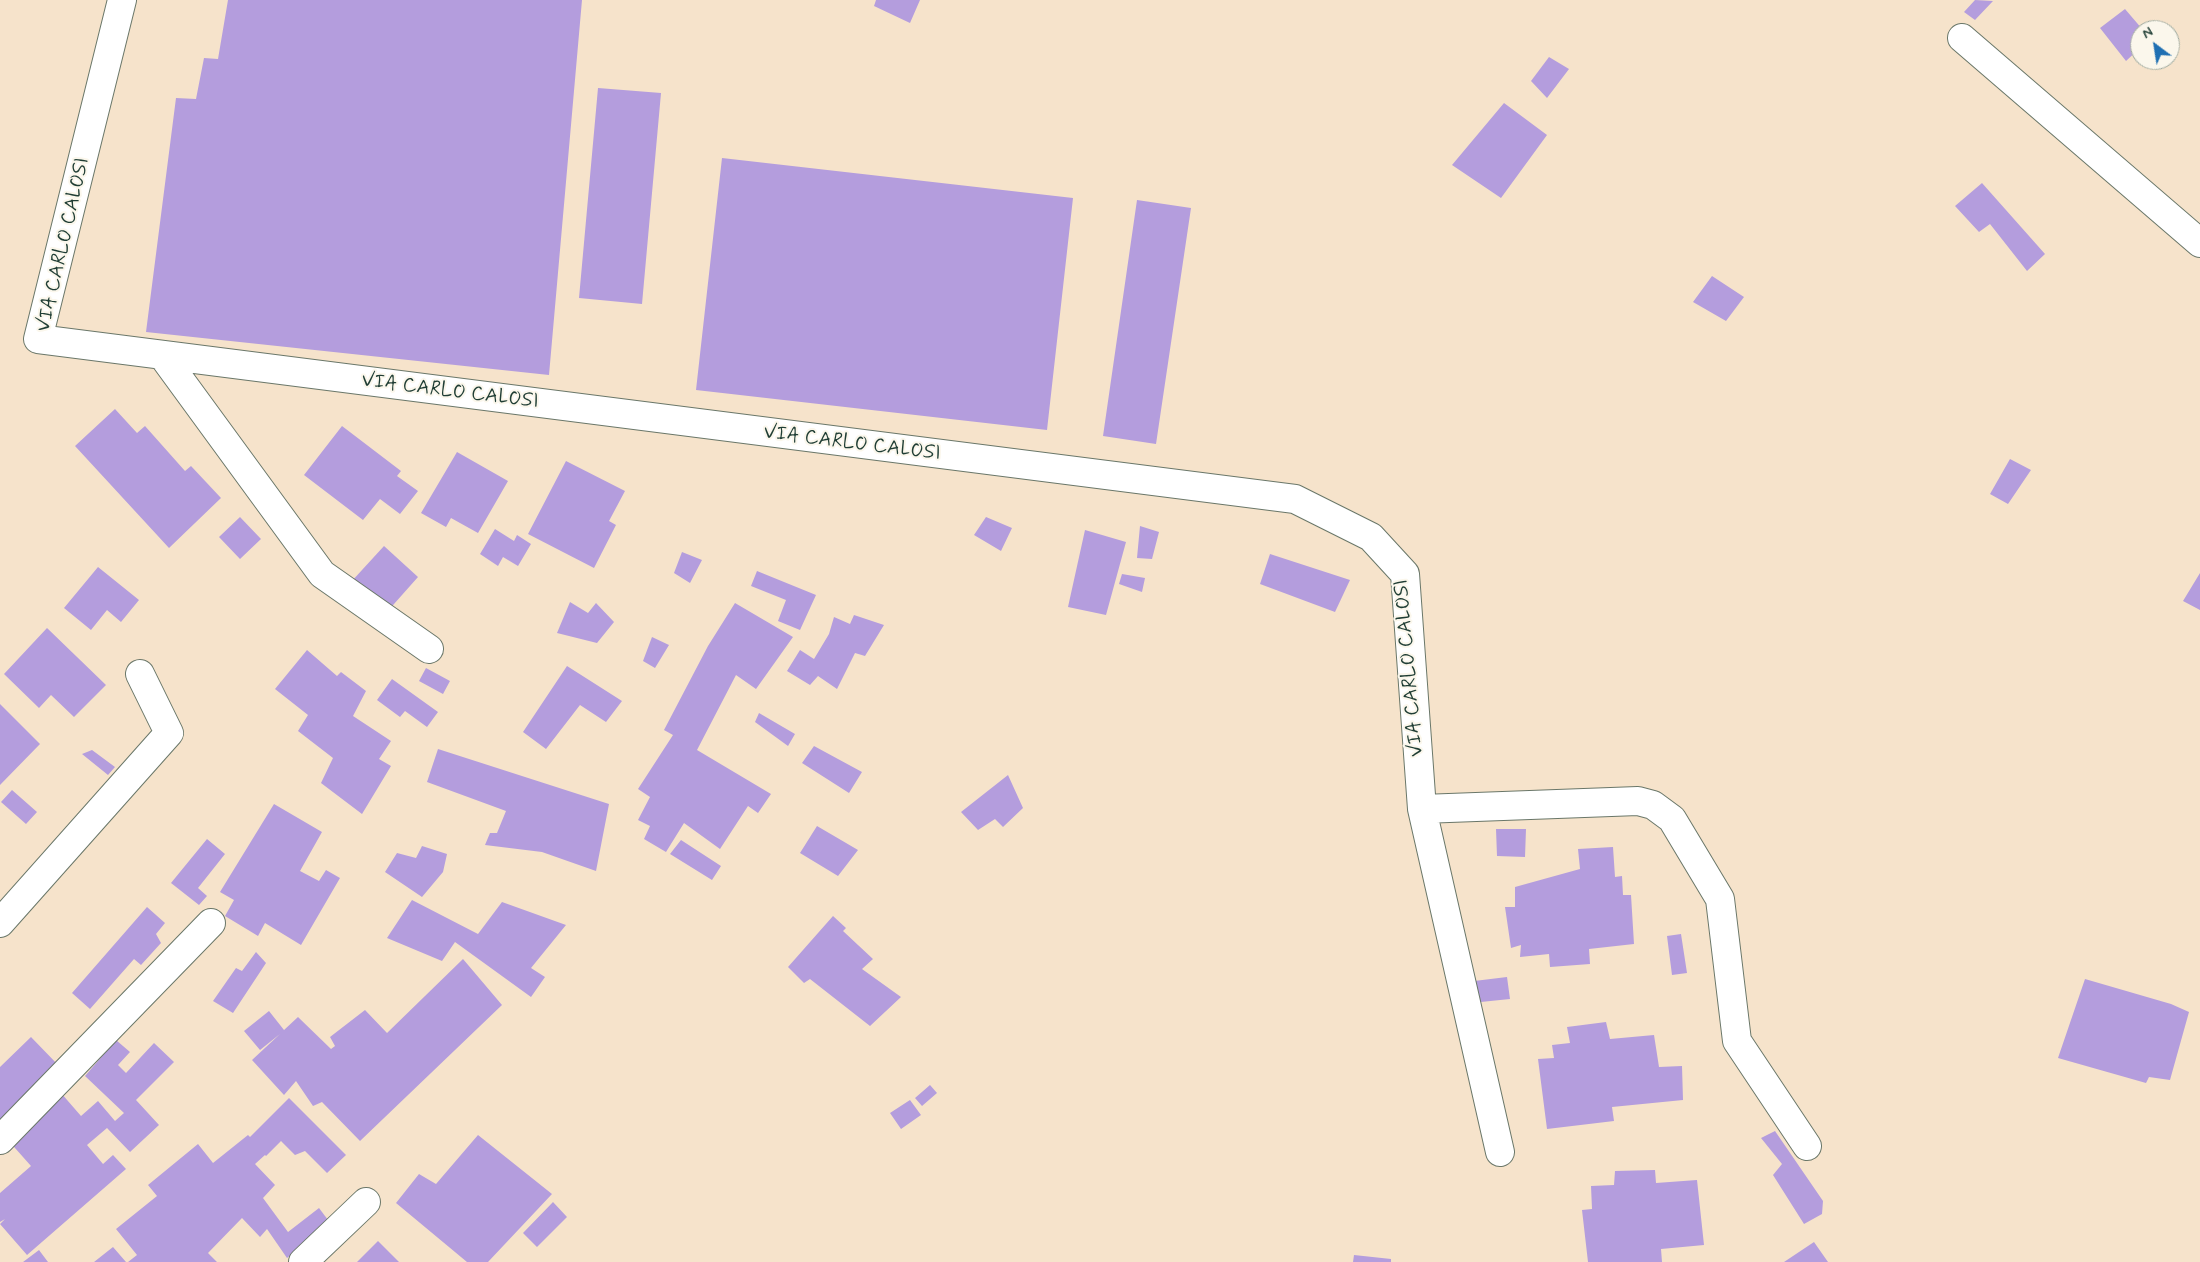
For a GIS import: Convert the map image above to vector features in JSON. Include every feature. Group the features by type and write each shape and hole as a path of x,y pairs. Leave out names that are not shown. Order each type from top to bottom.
{"street":[{"name":"VIA CARLO CALOSI","path":"122,0 38,339 1295,499 1371,537 1405,574 1422,809 1500,1152"},
{"path":"1962,38 2200,243"},
{"path":"162,355 322,574 429,649"},
{"path":"0,923 169,733 140,674"},
{"path":"1422,809 1638,801 1653,805 1672,819 1720,899 1738,1041 1807,1146"},
{"path":"0,1140 211,923"},
{"path":"303,1262 366,1202"}],"building":[{"path":"228,0 582,0 549,375 146,332 176,98 196,99 204,58 218,59"},
{"path":"876,0 920,0 910,23 874,6"},
{"path":"1975,0 1993,1 1975,20 1964,12"},
{"path":"2125,9 2134,20 2130,20 2130,57 2126,61 2100,28"},
{"path":"1549,57 1569,69 1547,98 1531,81"},
{"path":"598,88 661,93 642,304 579,298"},
{"path":"1504,103 1547,135 1501,198 1452,165"},
{"path":"722,158 1073,198 1047,430 696,390"},
{"path":"1982,183 2045,254 2027,271 1990,224 1979,232 1955,206"},
{"path":"1137,200 1191,208 1156,444 1103,436"},
{"path":"1712,276 1744,297 1726,321 1693,302"},
{"path":"115,409 137,433 145,426 185,471 191,466 221,498 169,548 75,446"},
{"path":"342,426 401,471 397,476 418,491 400,514 380,499 363,520 304,475"},
{"path":"457,452 508,481 478,533 451,518 446,527 421,513"},
{"path":"2010,459 2031,470 2008,504 1990,494"},
{"path":"566,461 625,491 609,521 616,525 594,568 528,534"},
{"path":"240,517 261,539 240,559 219,537"},
{"path":"986,517 1012,528 1001,551 974,535"},
{"path":"1140,526 1159,532 1152,559 1137,558"},
{"path":"495,529 514,541 517,535 531,544 518,566 503,557 498,566 480,554"},
{"path":"1085,530 1126,542 1106,615 1068,607"},
{"path":"384,546 418,577 386,613 351,582"},
{"path":"682,552 702,560 690,583 674,573"},
{"path":"1270,554 1350,580 1335,612 1260,584"},
{"path":"98,567 139,600 121,622 107,610 91,630 64,608"},
{"path":"757,571 816,595 800,630 778,621 786,600 751,586"},
{"path":"2200,573 2200,610 2183,601"},
{"path":"1122,574 1145,578 1142,592 1119,584"},
{"path":"570,602 588,613 596,603 614,622 597,643 557,633"},
{"path":"735,603 793,637 756,689 736,675 697,750 771,794 758,813 748,806 720,849 684,823 666,852 644,839 650,826 638,820 650,797 638,789 673,735 664,730 708,646"},
{"path":"854,615 884,625 865,656 855,653 837,689 818,676 810,685 787,671 800,650 814,659 829,634 834,617 850,624"},
{"path":"47,628 106,685 74,717 51,695 39,708 4,674"},
{"path":"652,637 669,645 655,668 643,661"},
{"path":"307,650 337,676 341,672 366,691 353,716 391,741 379,759 391,766 362,814 321,783 333,758 298,731 308,715 275,689"},
{"path":"567,666 622,701 606,722 580,705 546,749 523,732"},
{"path":"426,668 450,681 443,694 419,681"},
{"path":"392,679 438,712 427,727 405,711 400,717 377,700"},
{"path":"0,704 40,744 0,785"},
{"path":"759,713 795,734 788,746 755,722"},
{"path":"814,746 862,772 849,793 802,763"},
{"path":"438,749 609,804 596,871 542,852 485,845 490,833 497,833 506,811 427,782"},
{"path":"92,750 115,767 108,775 82,754"},
{"path":"1008,775 1023,808 1003,827 995,819 978,830 961,812"},
{"path":"12,790 37,812 26,824 1,802"},
{"path":"274,804 322,832 300,871 319,881 326,870 340,878 301,945 265,923 258,936 225,916 234,900 220,892"},
{"path":"817,826 858,850 838,876 800,853"},
{"path":"1496,829 1526,829 1525,857 1497,856"},
{"path":"207,839 225,854 198,888 207,896 199,905 171,883"},
{"path":"681,840 721,866 712,880 670,854"},
{"path":"422,846 447,854 443,872 422,897 385,872 397,853 416,858"},
{"path":"1613,847 1615,877 1622,876 1623,895 1631,895 1634,944 1589,949 1590,964 1550,967 1549,954 1520,957 1521,945 1511,948 1505,907 1515,907 1515,887 1580,869 1578,849"},
{"path":"412,900 478,934 502,902 566,925 531,968 545,977 531,997 455,942 442,961 387,938"},
{"path":"147,907 165,923 156,934 161,943 141,965 134,959 90,1009 72,993"},
{"path":"833,916 846,928 843,931 873,959 862,969 901,997 870,1026 810,979 804,983 788,967"},
{"path":"1681,934 1687,973 1672,975 1667,936"},
{"path":"256,952 266,963 233,1013 213,1001 236,968 242,971"},
{"path":"463,959 502,1005 360,1141 322,1102 313,1106 296,1081 284,1095 252,1060 280,1034 260,1050 244,1031 269,1011 284,1030 298,1017 331,1049 335,1046 330,1037 365,1010 387,1033"},
{"path":"1507,977 1510,999 1471,1003 1466,982"},
{"path":"2085,979 2171,1004 2189,1012 2170,1080 2149,1077 2146,1083 2058,1058"},
{"path":"1606,1022 1610,1039 1654,1035 1659,1067 1682,1066 1683,1100 1612,1107 1614,1121 1547,1129 1538,1059 1554,1058 1552,1045 1570,1043 1567,1027"},
{"path":"31,1037 61,1068 0,1128 0,1067"},
{"path":"116,1040 130,1052 118,1065 126,1073 154,1043 174,1062 136,1100 159,1125 130,1152 107,1128 87,1145 103,1164 113,1155 126,1169 27,1255 0,1224 5,1219 0,1222 0,1193 31,1166 7,1139 61,1093 81,1116 98,1101 115,1121 124,1113 85,1076"},
{"path":"930,1085 937,1093 922,1106 915,1098"},
{"path":"289,1098 346,1155 327,1173 305,1151 295,1155 281,1141 255,1164 275,1185 263,1198 288,1232 319,1208 331,1224 287,1258 267,1229 260,1237 242,1218 208,1253 217,1262 128,1262 137,1255 116,1229 157,1196 148,1185 198,1144 213,1163 248,1135 250,1137"},
{"path":"910,1100 921,1115 901,1129 890,1113"},
{"path":"1775,1131 1823,1201 1822,1214 1804,1224 1773,1175 1782,1164 1761,1138"},
{"path":"478,1135 552,1194 488,1262 467,1262 396,1203 419,1174 436,1184"},
{"path":"1655,1170 1656,1183 1697,1180 1704,1245 1661,1249 1662,1262 1588,1262 1582,1210 1592,1209 1591,1186 1614,1185 1615,1171"},
{"path":"553,1202 567,1217 537,1247 523,1233"},
{"path":"378,1241 399,1262 357,1262"},
{"path":"1814,1242 1828,1262 1784,1262"},
{"path":"113,1247 126,1262 94,1262"},
{"path":"39,1250 48,1262 23,1262"},
{"path":"1354,1255 1391,1259 1391,1262 1353,1262"}]}
